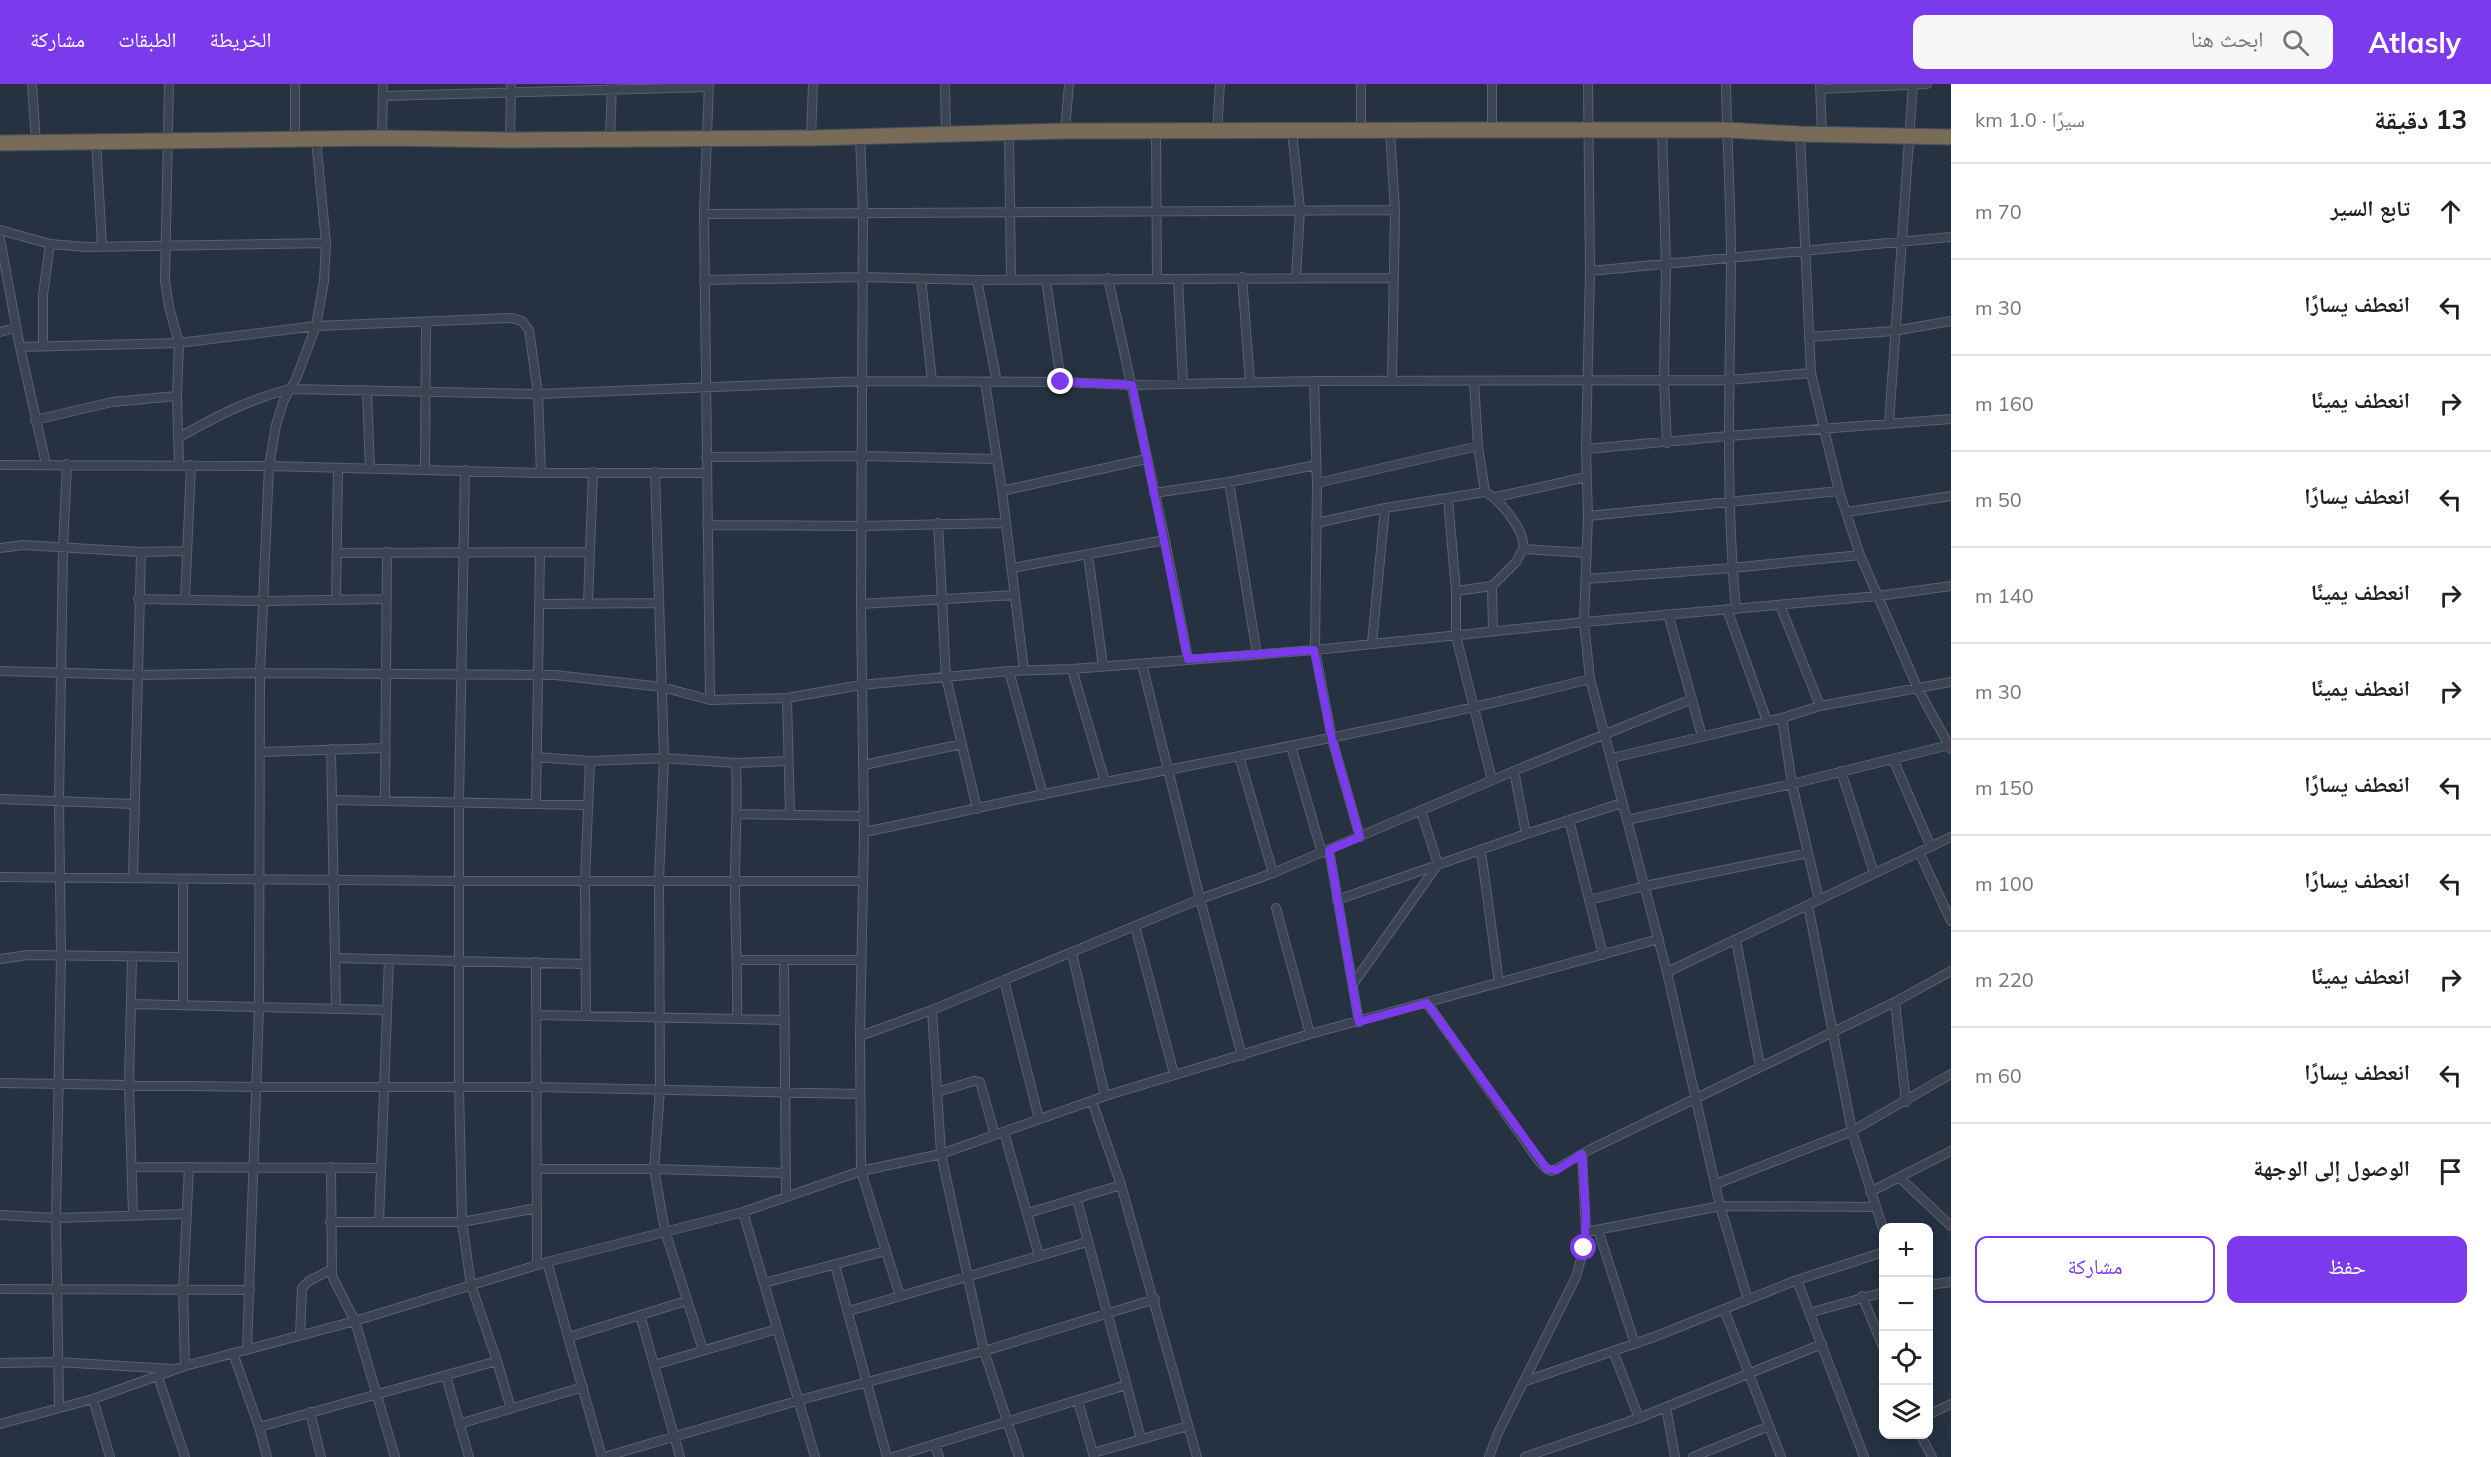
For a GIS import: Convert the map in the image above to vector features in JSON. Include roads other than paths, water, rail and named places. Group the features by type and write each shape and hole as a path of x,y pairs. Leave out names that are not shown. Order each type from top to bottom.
{"highway":[{"path":"0,143 382,138 510,140 811,138 1065,131 1662,129 1951,137"}],"street":[{"path":"32,84 36,142"},
{"path":"169,84 165,280 168,307 179,343 177,396 179,465"},
{"path":"295,84 295,139"},
{"path":"382,138 383,84"},
{"path":"811,138 813,84"},
{"path":"945,84 946,135"},
{"path":"1065,131 1069,84"},
{"path":"1217,131 1220,84"},
{"path":"1360,84 1361,131"},
{"path":"1492,84 1492,130"},
{"path":"1588,84 1590,271 1586,449 1588,516 1584,622 1590,679 1659,939 1720,1206 1748,1299"},
{"path":"1726,84 1731,259 1729,380 1731,609 1767,721"},
{"path":"1888,423 1913,84"},
{"path":"1822,135 1820,86 1927,84"},
{"path":"383,96 511,88 709,86 705,139 704,280 710,700"},
{"path":"610,139 612,87"},
{"path":"510,140 511,88"},
{"path":"1662,129 1666,265 1664,380 1667,443"},
{"path":"1390,130 1395,210 1392,380"},
{"path":"1292,131 1300,209 1296,278"},
{"path":"1156,132 1157,278"},
{"path":"1009,134 1011,280"},
{"path":"1627,820 1950,747 1918,689 1860,555 1839,491 1811,373 1800,134"},
{"path":"860,137 864,381 861,526 861,685 864,765 860,1036 861,1172 900,1296"},
{"path":"247,1349 259,1008 261,673 269,466 276,425 284,400 296,379 316,326 324,281 326,243 316,139"},
{"path":"96,141 102,246"},
{"path":"704,214 1010,210 1156,212 1395,210"},
{"path":"0,230 50,244 102,246 326,243"},
{"path":"1590,271 1951,237"},
{"path":"0,238 16,328 46,464"},
{"path":"43,345 43,295 50,244"},
{"path":"704,280 863,277 977,280 1393,278"},
{"path":"1242,277 1250,382"},
{"path":"1108,278 1165,540 1188,659"},
{"path":"921,279 932,381"},
{"path":"1178,279 1183,384"},
{"path":"977,280 997,382"},
{"path":"1046,280 1061,382"},
{"path":"20,347 179,343 316,326 512,318 522,321 529,330 538,394 541,473"},
{"path":"1809,337 1894,331 1951,321"},
{"path":"425,470 426,323"},
{"path":"0,333 16,328"},
{"path":"178,438 230,409 260,396 290,389 538,394 864,381 1061,382 1132,385 1392,380 1474,382 1729,380 1811,373"},
{"path":"1314,381 1317,483 1314,650 1332,739 1360,837"},
{"path":"985,382 1002,491 1024,669"},
{"path":"1474,382 1478,446 1485,492"},
{"path":"367,390 370,469"},
{"path":"36,420 112,402 177,396"},
{"path":"1586,449 1951,419"},
{"path":"1317,483 1478,446"},
{"path":"705,457 863,456 997,459"},
{"path":"1002,491 1146,459"},
{"path":"59,1408 56,1218 57,1084 62,956 59,801 63,547 67,464"},
{"path":"0,465 269,466 541,473 705,472"},
{"path":"185,600 190,465"},
{"path":"1154,494 1316,465"},
{"path":"336,600 339,469"},
{"path":"465,470 465,552 460,675 458,960 462,1222 471,1285 511,1409"},
{"path":"588,602 593,472"},
{"path":"655,472 664,758 659,880 660,1090 654,1169 665,1231 703,1350"},
{"path":"1496,497 1586,477"},
{"path":"1229,482 1257,654"},
{"path":"1588,516 1839,491"},
{"path":"1316,523 1385,508 1485,492 1496,497 1522,536 1523,549 1516,562 1492,586 1456,591"},
{"path":"1847,512 1951,496"},
{"path":"1448,499 1456,591 1456,636 1492,780"},
{"path":"1372,643 1385,508"},
{"path":"938,523 946,677 977,809"},
{"path":"707,525 861,526 1005,523"},
{"path":"1012,568 1165,540"},
{"path":"0,548 23,545 141,552 186,551"},
{"path":"1523,549 1587,553"},
{"path":"133,878 138,599 141,552"},
{"path":"385,800 388,674 387,552"},
{"path":"536,804 540,552"},
{"path":"337,554 590,552"},
{"path":"1088,555 1103,666"},
{"path":"1586,579 1860,555"},
{"path":"1492,586 1493,631"},
{"path":"0,671 138,675 261,673 555,675 662,687 710,700 787,699 861,685 1024,669 1072,669 1314,650 1584,622 1878,596 1951,586"},
{"path":"861,604 1015,595"},
{"path":"138,599 263,601 387,599"},
{"path":"540,604 659,603"},
{"path":"1780,605 1820,706"},
{"path":"1668,614 1702,736"},
{"path":"1142,664 1200,899 1242,1056"},
{"path":"1072,669 1105,782"},
{"path":"1009,671 1042,795"},
{"path":"864,832 1105,782 1332,739 1473,709 1590,679"},
{"path":"1612,758 1782,718 1820,706 1951,682"},
{"path":"787,699 790,814"},
{"path":"860,1036 932,1010 1200,899 1273,873 1492,780 1692,699"},
{"path":"1782,718 1792,784 1819,900"},
{"path":"864,765 963,744"},
{"path":"1291,746 1326,851 1359,1022"},
{"path":"261,752 385,748"},
{"path":"331,749 336,1010"},
{"path":"1239,756 1273,873"},
{"path":"536,757 590,761 664,758 735,763 788,761"},
{"path":"1893,759 1931,847"},
{"path":"586,1016 585,880 590,761"},
{"path":"735,763 738,814 735,882 738,960 737,1019"},
{"path":"1514,771 1526,834"},
{"path":"1841,771 1874,873"},
{"path":"0,799 134,804"},
{"path":"332,800 587,805"},
{"path":"1337,900 1622,803"},
{"path":"1421,811 1438,864"},
{"path":"738,814 864,816"},
{"path":"1569,820 1603,954"},
{"path":"1667,972 1951,837"},
{"path":"1481,851 1499,983"},
{"path":"1919,852 1951,921"},
{"path":"1589,900 1645,886 1809,854"},
{"path":"1353,984 1438,864"},
{"path":"0,877 334,881 863,881"},
{"path":"183,880 183,1005"},
{"path":"1808,905 1852,1131 1881,1223"},
{"path":"1275,908 1310,1034"},
{"path":"1135,926 1174,1074"},
{"path":"0,1424 93,1399 185,1366 355,1321 547,1262 743,1212 861,1172 941,1154 1105,1096 1310,1034 1659,939"},
{"path":"1736,940 1760,1066"},
{"path":"1072,953 1105,1096"},
{"path":"0,959 28,955 182,957"},
{"path":"132,957 129,1085 133,1215"},
{"path":"336,958 585,964"},
{"path":"379,1222 389,959"},
{"path":"738,960 862,960"},
{"path":"784,961 786,1196"},
{"path":"536,962 537,1266"},
{"path":"1427,1003 1547,1169 1557,1170 1582,1154 1894,1002 1951,971"},
{"path":"1004,980 1039,1119"},
{"path":"1894,1002 1906,1102"},
{"path":"132,1004 386,1010"},
{"path":"932,1010 941,1154 984,1351 1019,1457"},
{"path":"537,1015 784,1020"},
{"path":"1716,1184 1852,1131 1906,1102 1951,1074"},
{"path":"937,1092 977,1080 980,1082 1028,1213 1039,1256"},
{"path":"0,1083 257,1087 459,1086 860,1094"},
{"path":"1092,1101 1121,1185 1155,1299 1197,1457"},
{"path":"1870,1192 1951,1151"},
{"path":"1489,1457 1523,1382 1576,1277 1586,1232 1582,1154"},
{"path":"131,1167 381,1168"},
{"path":"185,1366 183,1290 189,1167"},
{"path":"331,1167 330,1222 335,1285 355,1321 395,1457"},
{"path":"537,1169 654,1169 786,1173"},
{"path":"1899,1177 1951,1226"},
{"path":"1028,1213 1121,1185"},
{"path":"1077,1200 1141,1439"},
{"path":"1586,1232 1720,1206 1875,1207"},
{"path":"330,1222 462,1222 537,1208"},
{"path":"743,1212 815,1457"},
{"path":"0,1215 56,1218 187,1214"},
{"path":"1598,1230 1635,1344"},
{"path":"849,1311 1087,1242"},
{"path":"764,1283 885,1251"},
{"path":"1523,1382 1635,1344 1797,1280 1879,1254"},
{"path":"547,1262 603,1457 800,1400 984,1351 1155,1299"},
{"path":"835,1265 887,1457"},
{"path":"300,1335 302,1288 309,1281 332,1269"},
{"path":"1797,1280 1864,1457"},
{"path":"1933,1284 1951,1282"},
{"path":"0,1288 250,1290"},
{"path":"1809,1313 1879,1293"},
{"path":"1862,1296 1879,1337"},
{"path":"569,1337 686,1301"},
{"path":"1724,1309 1781,1457"},
{"path":"640,1315 680,1457"},
{"path":"654,1365 777,1329"},
{"path":"1525,1457 1639,1418 1822,1344"},
{"path":"1613,1352 1639,1418"},
{"path":"233,1353 267,1457"},
{"path":"259,1427 497,1361"},
{"path":"0,1364 58,1362 176,1370"},
{"path":"158,1377 185,1457"},
{"path":"446,1377 469,1457"},
{"path":"893,1457 1126,1385"},
{"path":"459,1424 583,1388"},
{"path":"93,1399 110,1457"},
{"path":"1078,1401 1094,1455 1188,1426"},
{"path":"1933,1413 1951,1404"},
{"path":"1666,1407 1675,1457"},
{"path":"310,1413 321,1457"},
{"path":"1693,1457 1769,1426"},
{"path":"1923,1439 1932,1457"},
{"path":"935,1444 939,1457"}]}
